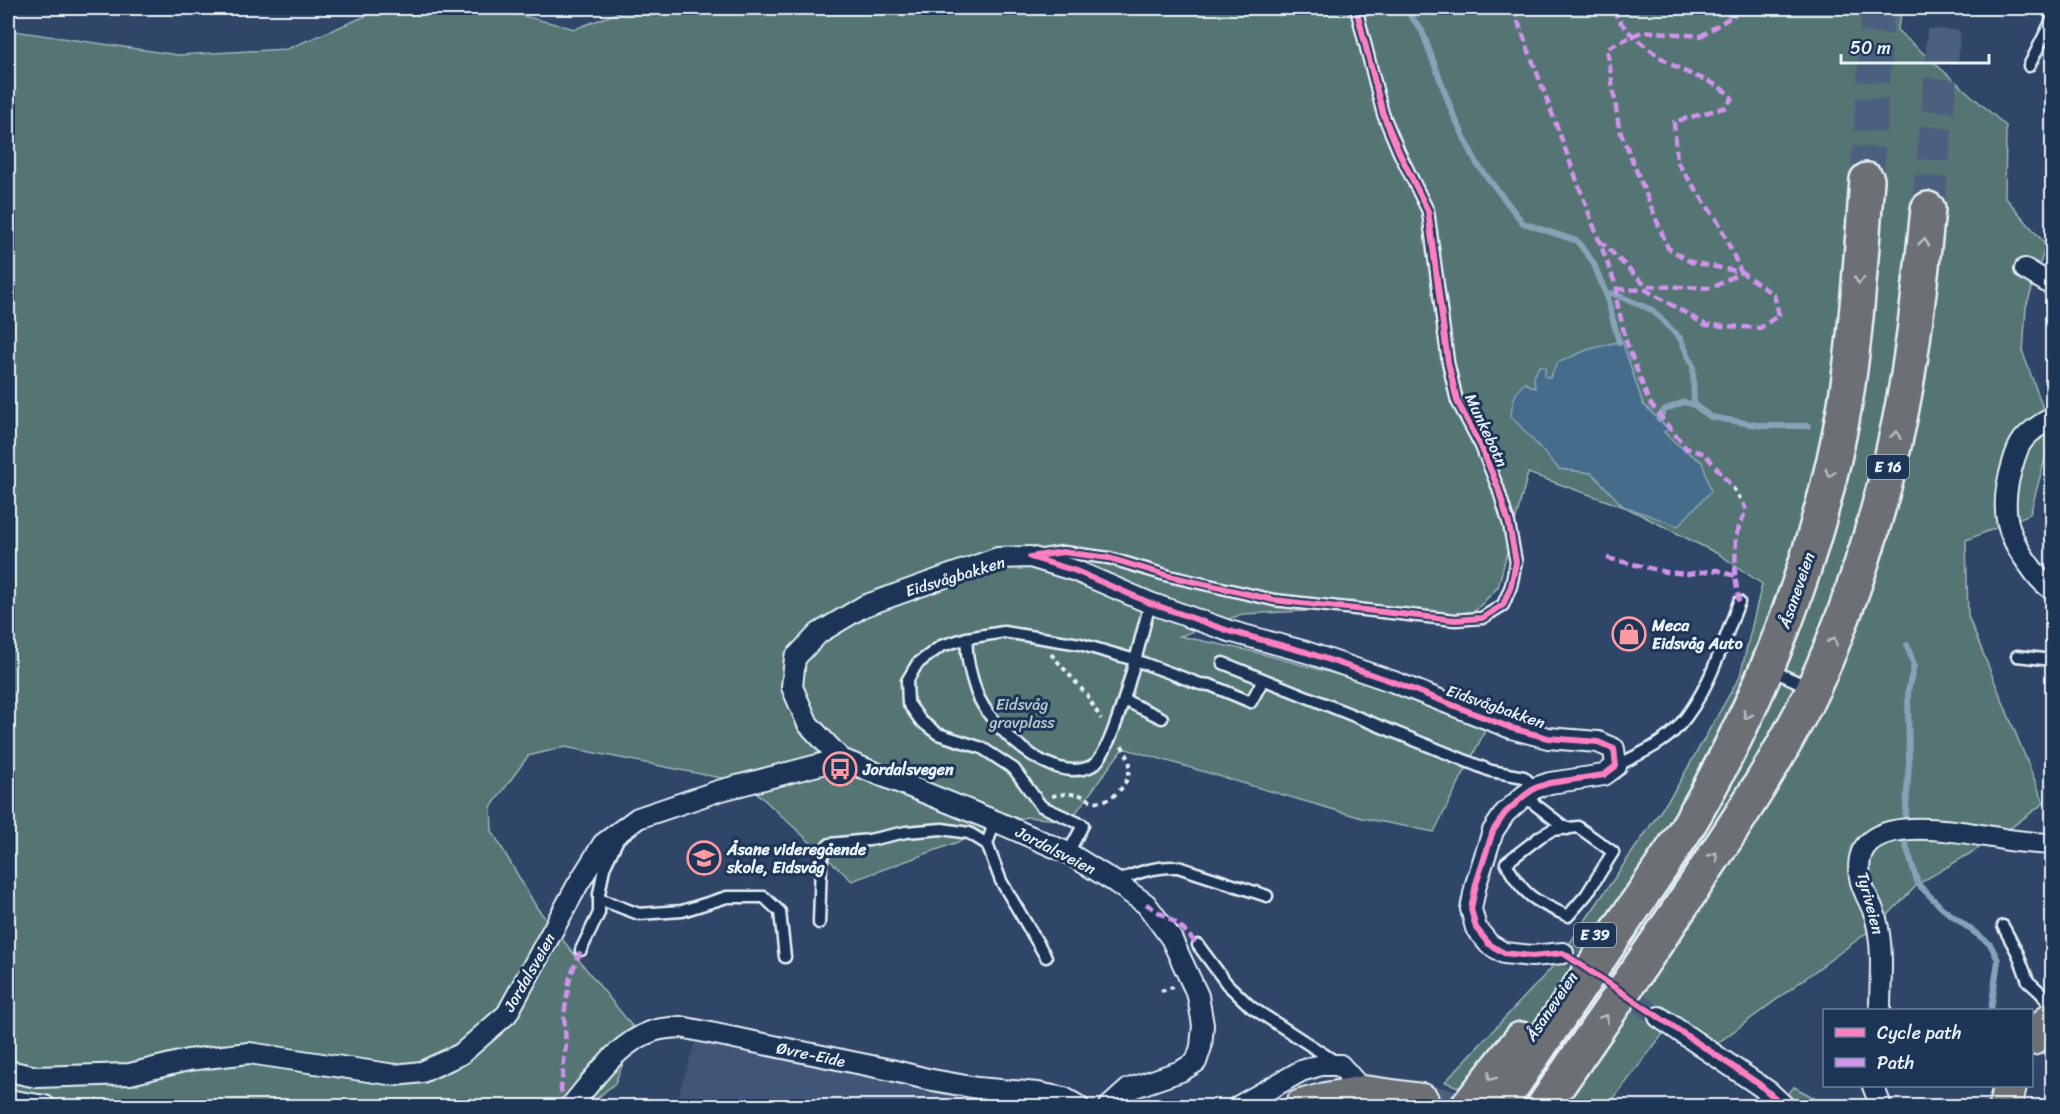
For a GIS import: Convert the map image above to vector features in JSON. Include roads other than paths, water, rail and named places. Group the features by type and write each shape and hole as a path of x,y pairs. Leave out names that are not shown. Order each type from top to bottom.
{"highway":[{"name":"Åsaneveien","path":"1499,1107 1685,832 1722,765 1767,669 1807,560 1836,451 1845,403 1856,315 1867,180"},
{"name":"E 16","path":"1544,1107 1740,817 1779,753 1829,652 1874,523 1892,455 1913,341 1928,208"},
{"name":"E 39","path":"1468,1107 1557,990 1640,870 1685,832"},
{"path":"1562,1107 1572,1066"}],"main road":[{"path":"2033,1037 2052,1018"},
{"path":"1301,1107 1326,1099 1364,1092 1422,1100"}],"street":[{"path":"2025,269 2052,285"},
{"path":"2052,418 2029,433 2016,452 2009,478 2005,515 2008,530 2017,550 2034,573 2052,590"},
{"name":"Eidsvågbakken","path":"841,759 808,724 792,687 795,658 819,633 864,606 998,558 1030,557 1076,571 1150,603 1229,632 1306,652 1394,682 1511,728 1548,738 1598,742 1614,749 1616,766"},
{"name":"Jordalsveien","path":"8,1071 37,1077 130,1074 188,1060 249,1053 395,1075 422,1072 461,1054 507,1014 578,884 603,844 623,829 638,818 718,791 841,759 1068,853 1146,904 1171,938 1198,996 1203,1025 1200,1047 1196,1062 1181,1071 1129,1089 1110,1107"},
{"path":"1563,953 1532,956 1504,953 1489,944 1476,928 1471,909 1476,884 1493,831 1505,813 1530,792 1550,783 1604,775 1616,766"},
{"name":"Tyriveien","path":"1880,1009 1882,947 1876,917 1860,876 1864,849 1874,837 1882,833 1942,828 1998,838 2052,844"},
{"path":"1659,1017 1769,1092 1784,1107"},
{"name":"Øvre-Eide","path":"571,1107 611,1059 631,1042 654,1031 681,1027 927,1079 977,1088 1038,1093 1064,1098 1078,1107"},
{"path":"1239,1107 1301,1071 1321,1065 1340,1065 1364,1092"},
{"path":"1874,1087 1881,1107"},
{"path":"8,1100 45,1107"}],"lane":[{"name":"Munkebotn","path":"1030,557 1063,552 1109,558 1169,576 1274,600 1455,620 1482,618 1503,605 1511,586 1516,562 1509,524 1481,446 1456,401 1448,362 1428,211 1383,114 1356,8"},
{"path":"2043,8 2052,13"},
{"path":"2029,66 2052,20"},
{"path":"1616,766 1647,751 1677,728 1704,691 1739,602"},
{"path":"967,638 966,647 976,693 999,728 1025,752 1055,767 1077,771 1094,765 1112,736 1150,603"},
{"path":"1068,853 1083,825 1041,806 1014,769 982,748 938,734 921,721 908,704 908,681 917,664 941,646 967,638 1004,632 1080,644 1209,685 1251,702 1263,680"},
{"path":"2017,657 2052,660"},
{"path":"1222,663 1491,771 1524,777 1530,792 1567,829"},
{"path":"1767,669 1812,688"},
{"path":"1124,700 1162,718"},
{"name":"Jordalsveien","path":"987,844 995,821"},
{"path":"1578,827 1613,852 1587,894 1568,916 1536,902 1515,881 1506,863 1541,836 1552,830 1567,829 1578,827"},
{"path":"581,950 598,913 604,868 623,829"},
{"path":"819,923 821,864 824,849 830,844 869,840 906,832 942,829 969,832 987,844 1000,880 1046,957"},
{"name":"Jordalsveien","path":"1115,882 1140,871 1166,866 1178,867 1267,896"},
{"path":"599,899 639,914 682,911 727,897 764,897 780,912 785,957"},
{"path":"2003,926 2018,954 2028,981 2052,1007"},
{"path":"1198,945 1227,984 1251,1007 1340,1065"}],"waterway":[{"path":"1405,8 1422,31 1453,114 1477,164 1523,223 1577,241 1593,262 1606,294 1612,293 1652,310 1680,338 1693,366 1694,405"},
{"path":"1606,294 1619,342"},
{"path":"1659,419 1664,410 1684,402 1694,405 1711,417 1763,426 1808,426"},
{"path":"1907,645 1914,665 1908,691 1909,762 1904,839 1918,884 1942,908 1990,944 1998,960 1991,1009"},
{"path":"2018,1096 2024,1106"}],"tunnel":[{"path":"1867,180 1878,8"},
{"path":"1928,209 1945,8"},
{"path":"1563,953 1659,1017"},
{"path":"1422,1100 1454,1106"}],"place":[{"name":"Meca Eidsvåg Auto","path":"1629,634"},
{"name":"Jordalsvegen","path":"840,769"},
{"name":"Åsane videregående skole, Eidsvåg","path":"704,858"}],"park label":[{"name":"Eidsvåg gravplass","path":"1022,713"}]}
